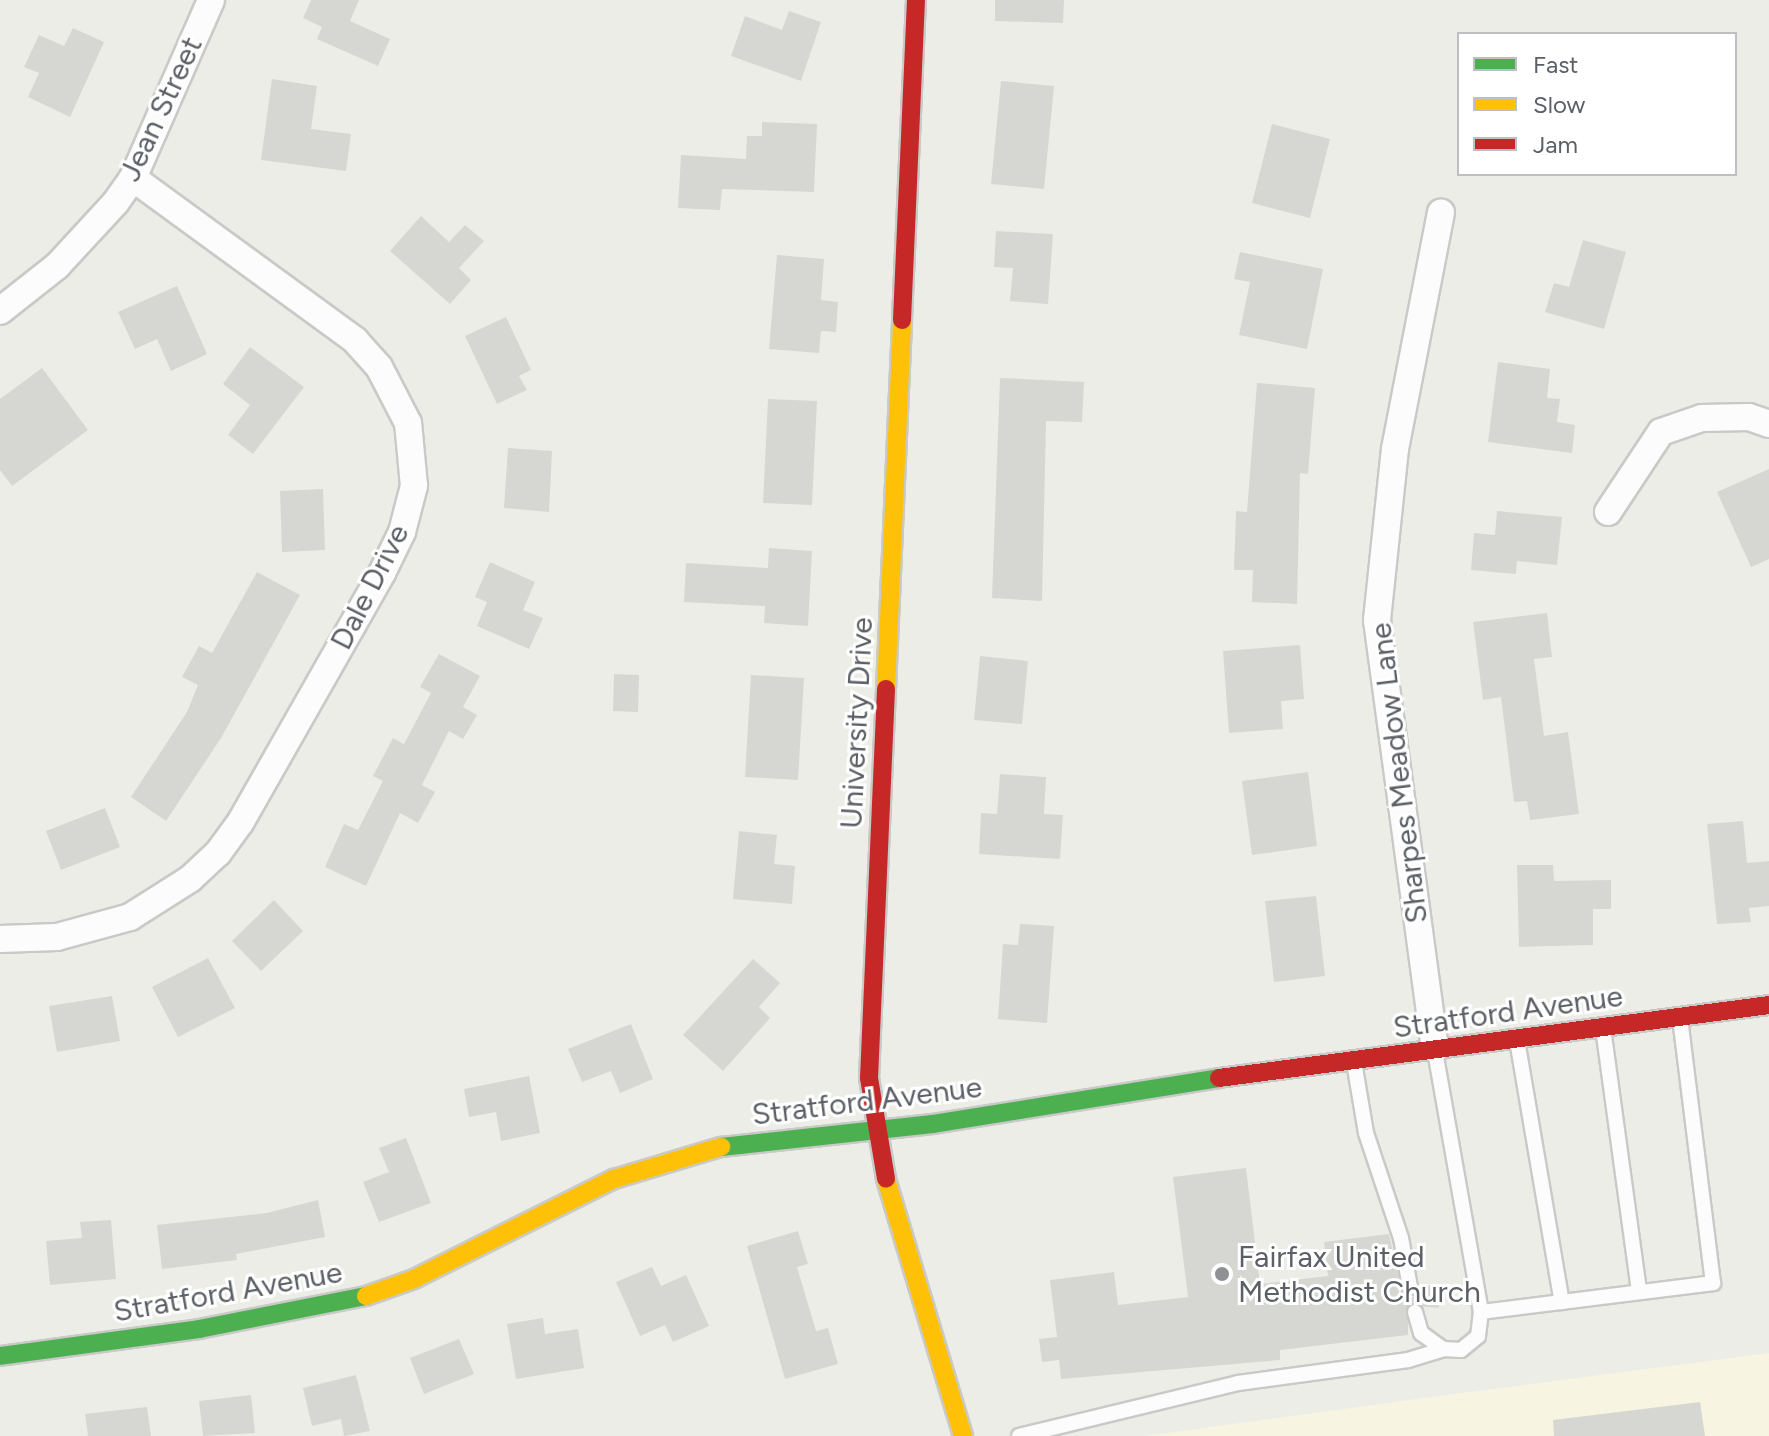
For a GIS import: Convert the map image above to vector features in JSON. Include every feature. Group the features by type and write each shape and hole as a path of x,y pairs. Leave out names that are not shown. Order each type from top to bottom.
{"street":[{"name":"Jean Street","path":"0,311 57,266 133,178 211,0"},
{"name":"University Drive","path":"916,0 869,1078 875,1129 888,1190 963,1436"},
{"name":"Dale Drive","path":"0,939 57,937 130,917 190,879 218,853 240,823 382,573 402,532 414,486 408,423 379,367 355,340 133,178"},
{"name":"Sharpes Meadow Lane","path":"1435,1049 1377,620 1395,449 1441,212"},
{"path":"1608,512 1661,432 1702,418 1749,417 1769,424"},
{"name":"Stratford Avenue","path":"0,1356 338,1304 414,1279 574,1197 653,1165 723,1147 875,1129 1769,1005"}],"lane":[{"path":"1481,1312 1713,1283 1680,1017"},
{"path":"1603,1028 1639,1292"},
{"path":"1517,1040 1562,1302"},
{"path":"1019,1436 1238,1383 1408,1360 1443,1349 1461,1350 1478,1336 1481,1312 1435,1049"},
{"path":"1354,1062 1366,1133 1401,1238 1410,1287"},
{"path":"1415,1312 1421,1333 1443,1349"}],"shaded area":[{"path":"1769,1353 1769,1436 1145,1436 1454,1394"}],"building":[{"path":"311,0 359,0 350,21 390,39 378,66 317,39 322,27 303,18"},
{"path":"995,0 1064,0 1063,23 995,21"},
{"path":"789,11 821,22 801,81 731,56 745,16 782,30"},
{"path":"73,28 104,42 70,117 28,97 39,73 24,67 39,35 64,46"},
{"path":"272,79 317,86 311,129 351,134 346,171 261,160"},
{"path":"1001,81 1054,86 1044,189 991,184"},
{"path":"762,122 817,124 814,192 722,189 720,210 678,208 681,155 746,159 747,136 762,136"},
{"path":"1272,124 1330,139 1310,218 1252,203"},
{"path":"421,216 449,242 465,225 484,241 459,268 471,280 450,304 390,251"},
{"path":"996,231 1053,234 1048,304 1010,301 1013,268 994,267"},
{"path":"1583,240 1626,252 1604,329 1545,312 1554,283 1569,287"},
{"path":"1240,252 1323,269 1307,349 1239,335 1250,282 1234,279"},
{"path":"777,255 824,259 821,300 838,302 836,332 821,331 819,353 769,349"},
{"path":"177,286 207,354 171,371 157,339 135,349 118,312"},
{"path":"506,317 531,370 519,376 527,390 497,404 465,336"},
{"path":"250,347 304,387 253,454 228,435 250,405 223,384"},
{"path":"1498,362 1550,369 1547,398 1560,399 1557,422 1575,425 1572,453 1488,442"},
{"path":"42,368 88,430 12,486 0,470 0,399"},
{"path":"1000,378 1084,382 1082,422 1046,421 1042,601 992,598"},
{"path":"1257,383 1315,388 1308,474 1300,473 1297,604 1252,602 1253,570 1234,570 1236,511 1247,512"},
{"path":"768,399 817,401 812,505 763,503"},
{"path":"508,448 552,451 549,512 504,508"},
{"path":"1769,469 1769,559 1751,567 1717,492"},
{"path":"323,489 325,550 282,552 280,491"},
{"path":"1497,511 1562,517 1557,565 1517,561 1516,574 1471,570 1474,533 1495,535"},
{"path":"769,548 812,551 808,626 764,623 765,606 684,602 686,563 768,568"},
{"path":"490,562 535,582 523,610 543,618 529,649 477,626 487,602 475,597"},
{"path":"257,572 300,595 221,738 166,821 131,797 187,712 198,685 182,677 199,646 212,653"},
{"path":"1547,613 1552,657 1534,659 1544,736 1568,732 1579,814 1530,820 1527,801 1514,802 1501,697 1483,700 1473,622"},
{"path":"1300,645 1304,699 1281,701 1283,729 1229,733 1223,651"},
{"path":"439,654 480,676 463,707 477,715 463,739 449,731 422,785 435,792 418,823 400,813 366,886 325,867 344,824 358,830 383,781 373,776 393,738 404,744 431,693 420,687"},
{"path":"980,656 1028,661 1022,724 974,720"},
{"path":"614,674 639,675 638,712 613,711"},
{"path":"751,675 804,678 798,780 745,777"},
{"path":"1308,772 1317,846 1252,855 1242,781"},
{"path":"1000,774 1046,777 1044,814 1063,815 1060,859 979,854 981,813 997,814"},
{"path":"105,808 120,847 61,870 46,831"},
{"path":"1743,821 1747,863 1769,861 1769,906 1749,908 1751,922 1717,924 1707,824"},
{"path":"739,831 777,835 774,864 795,866 792,904 733,899"},
{"path":"1517,865 1553,865 1554,881 1611,880 1611,909 1593,909 1593,945 1519,947"},
{"path":"1316,896 1325,976 1274,982 1265,901"},
{"path":"274,900 303,931 261,971 232,941"},
{"path":"1020,924 1054,926 1047,1023 998,1019 1003,944 1018,945"},
{"path":"208,958 235,1008 178,1037 152,987"},
{"path":"753,959 780,983 759,1007 770,1018 723,1071 683,1035"},
{"path":"112,996 120,1041 57,1052 49,1006"},
{"path":"631,1024 653,1079 620,1093 611,1071 582,1082 568,1049"},
{"path":"529,1076 540,1133 501,1141 496,1112 469,1117 464,1089"},
{"path":"406,1138 431,1203 379,1222 363,1182 389,1172 379,1148"},
{"name":"Fairfax United Methodist Church","path":"1246,1168 1260,1284 1328,1276 1324,1242 1389,1234 1402,1293 1413,1297 1420,1286 1436,1285 1439,1308 1408,1305 1408,1335 1280,1350 1280,1360 1061,1379 1059,1360 1042,1362 1039,1339 1057,1337 1050,1280 1114,1272 1118,1305 1188,1297 1173,1177"},
{"path":"318,1200 325,1237 236,1254 237,1260 162,1269 157,1225 267,1213"},
{"path":"111,1220 116,1279 50,1285 46,1241 82,1238 80,1222"},
{"path":"798,1231 808,1264 797,1267 816,1331 828,1328 838,1364 785,1379 747,1246"},
{"path":"652,1267 661,1286 686,1275 709,1326 673,1342 665,1325 640,1336 616,1282"},
{"path":"543,1318 545,1334 578,1329 584,1368 516,1379 507,1324"},
{"path":"459,1339 474,1374 424,1394 410,1358"},
{"path":"356,1375 370,1431 344,1436 341,1419 312,1426 303,1388"},
{"path":"251,1395 255,1433 203,1436 199,1401"},
{"path":"1700,1402 1705,1436 1554,1436 1553,1420"},
{"path":"147,1407 151,1436 88,1436 85,1414"}],"traffic: fast":[{"path":"721,1147 933,1124 1219,1078"},
{"path":"0,1356 199,1329 366,1296"}],"traffic: slow":[{"path":"886,689 902,320"},
{"path":"366,1296 414,1279 614,1179 721,1147"},
{"path":"886,1179 963,1436"}],"traffic: jam":[{"path":"902,320 916,0"},
{"path":"886,689 869,1078 886,1179"},
{"path":"1219,1078 1769,1005"}],"place":[{"name":"Fairfax United Methodist Church","path":"1222,1274"}]}
